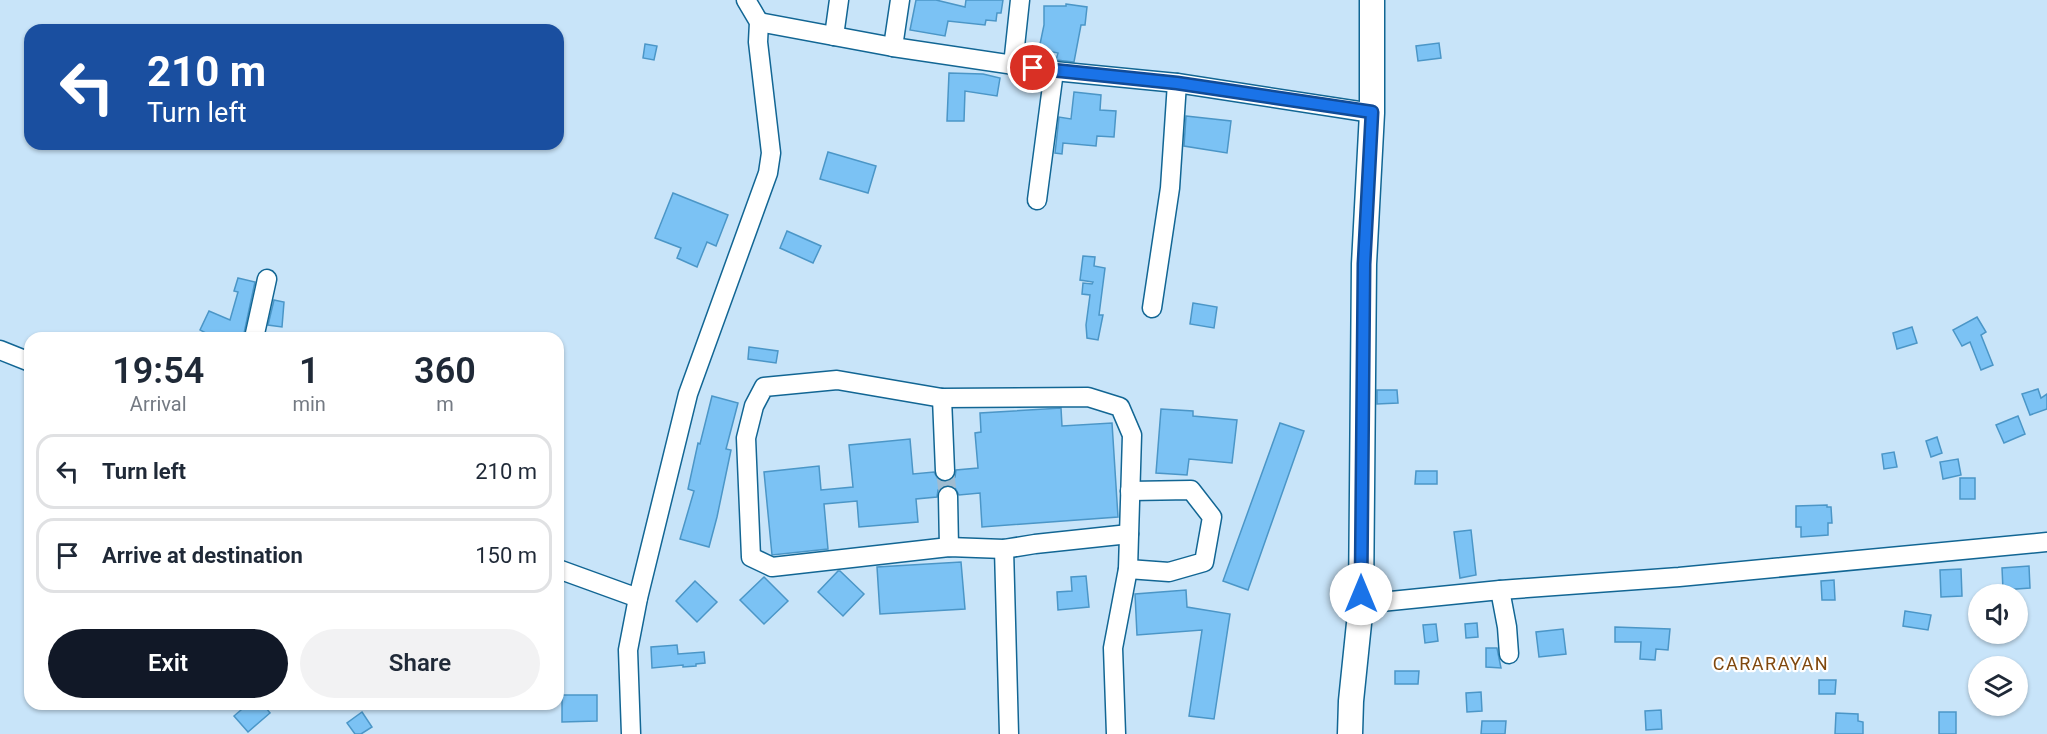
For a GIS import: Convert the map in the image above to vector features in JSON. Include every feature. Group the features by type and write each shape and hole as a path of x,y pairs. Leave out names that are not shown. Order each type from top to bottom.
{"main road":[{"path":"1350,734 1361,604 1364,264 1372,112 1372,0"}],"street":[{"path":"631,734 628,650 638,598 688,394 768,173 771,153 758,42 759,22 746,0"},
{"path":"834,36 839,0"},
{"path":"893,47 900,0"},
{"path":"1013,65 1020,0"},
{"path":"759,22 893,47 1013,65 1177,83 1372,112"},
{"path":"1037,200 1054,71"},
{"path":"1152,308 1170,188 1177,83"},
{"path":"255,332 267,279"},
{"path":"0,350 24,360"},
{"path":"1116,734 1113,648 1128,569 1130,534 1132,435 1120,407 1088,397 942,398 837,380 764,387 754,406 746,438 751,557 772,567 949,547 1004,549 1130,534"},
{"path":"942,398 945,471"},
{"path":"1128,569 1169,572 1204,562 1212,517 1191,490 1130,491"},
{"path":"948,496 949,547"},
{"path":"1361,604 2047,542"},
{"path":"1004,549 1010,734"},
{"path":"564,570 638,598"},
{"path":"1500,590 1509,654"}],"building":[{"path":"916,0 936,0 965,7 966,0 1003,0 1001,13 997,13 996,21 986,20 985,25 948,21 945,36 910,30"},
{"path":"1066,4 1087,7 1085,25 1081,25 1074,62 1056,60 1058,53 1039,49 1044,25 1044,6 1066,6"},
{"path":"1439,43 1441,58 1418,61 1416,46"},
{"path":"645,44 657,46 654,60 643,58"},
{"path":"949,73 983,74 1000,78 997,96 965,91 964,121 947,121"},
{"path":"1074,92 1101,95 1100,110 1116,111 1114,137 1097,136 1096,146 1063,143 1062,154 1055,153 1059,117 1071,119"},
{"path":"1186,116 1231,121 1227,153 1184,146"},
{"path":"828,152 876,166 868,193 820,179"},
{"path":"673,193 728,215 716,246 707,242 697,267 677,258 681,248 655,238"},
{"path":"787,231 821,246 813,263 780,248"},
{"path":"1083,256 1095,257 1094,266 1105,268 1099,315 1103,315 1098,340 1087,338 1086,325 1090,295 1082,294 1083,283 1092,284 1093,282 1080,280"},
{"path":"238,278 255,282 244,332 204,332 200,330 209,311 230,320 238,292 234,291"},
{"path":"274,300 284,302 282,327 268,325"},
{"path":"1193,303 1217,307 1214,328 1190,324"},
{"path":"1977,317 1986,332 1981,335 1993,365 1981,370 1970,342 1962,346 1953,330"},
{"path":"1912,327 1917,343 1897,349 1893,333"},
{"path":"749,347 778,351 776,363 748,359"},
{"path":"2038,389 2041,398 2047,394 2047,409 2030,415 2022,394"},
{"path":"1377,390 1397,390 1398,403 1377,404"},
{"path":"712,396 738,403 726,449 731,450 709,547 680,539 694,491 688,489 698,443 700,444"},
{"path":"1061,408 1062,426 1112,423 1118,517 982,527 980,493 959,495 954,486 947,485 938,490 937,497 916,499 918,522 859,527 857,501 824,504 828,549 772,555 764,472 819,466 821,490 853,487 849,445 910,439 913,474 934,472 939,481 946,482 955,477 956,470 978,468 975,433 981,432 980,413"},
{"path":"1161,409 1193,411 1193,416 1237,420 1232,463 1189,459 1187,475 1156,473"},
{"path":"2018,416 2025,434 2004,443 1996,425"},
{"path":"1280,423 1304,431 1248,590 1223,581"},
{"path":"1937,437 1942,453 1931,457 1926,441"},
{"path":"1894,452 1897,467 1884,469 1882,454"},
{"path":"1958,459 1961,475 1943,479 1940,462"},
{"path":"1416,471 1437,471 1437,484 1415,484"},
{"path":"1960,478 1975,478 1975,499 1960,499"},
{"path":"1827,505 1831,507 1832,523 1828,523 1828,535 1801,537 1801,527 1796,527 1796,506"},
{"path":"1471,530 1476,575 1460,578 1454,532"},
{"path":"961,562 965,609 880,614 877,567"},
{"path":"2029,566 2030,588 2028,588 2028,584 2003,584 2002,568"},
{"path":"1961,569 1962,596 1941,597 1940,570"},
{"path":"838,571 864,594 843,616 818,592"},
{"path":"1086,576 1089,607 1058,610 1057,592 1072,591 1071,577"},
{"path":"764,577 788,601 764,624 740,600"},
{"path":"1834,580 1835,600 1822,600 1821,581"},
{"path":"695,581 717,602 697,622 676,601"},
{"path":"1186,590 1187,607 1230,614 1214,719 1189,716 1202,630 1137,635 1135,594"},
{"path":"1905,611 1931,615 1928,630 1903,626"},
{"path":"1477,623 1478,637 1466,638 1465,624"},
{"path":"1436,624 1438,641 1425,643 1423,625"},
{"path":"1615,627 1670,629 1668,650 1656,649 1655,660 1640,659 1641,642 1615,642"},
{"path":"1563,629 1566,654 1539,657 1536,632"},
{"path":"677,645 678,654 704,652 705,663 696,664 696,666 652,668 651,647"},
{"path":"1486,648 1497,648 1501,668 1486,667"},
{"path":"1395,671 1419,671 1418,684 1395,684"},
{"path":"1819,680 1836,680 1835,694 1819,694"},
{"path":"1481,692 1482,711 1467,712 1466,693"},
{"path":"564,695 597,695 597,721 562,722"},
{"path":"241,710 268,710 270,713 248,732 234,716"},
{"path":"1661,710 1662,729 1646,730 1645,711"},
{"path":"362,712 372,727 361,734 355,734 347,723"},
{"path":"1939,712 1956,712 1956,734 1939,734"},
{"path":"1836,713 1858,714 1858,721 1863,722 1863,734 1835,734"},
{"path":"1482,721 1506,721 1505,734 1481,734"}],"tunnel":[{"path":"945,471 948,496"}],"district":[{"name":"CARARAYAN","path":"1771,663"}],"route":[{"path":"1033,68 1177,83 1372,112 1364,264 1361,594"}]}
